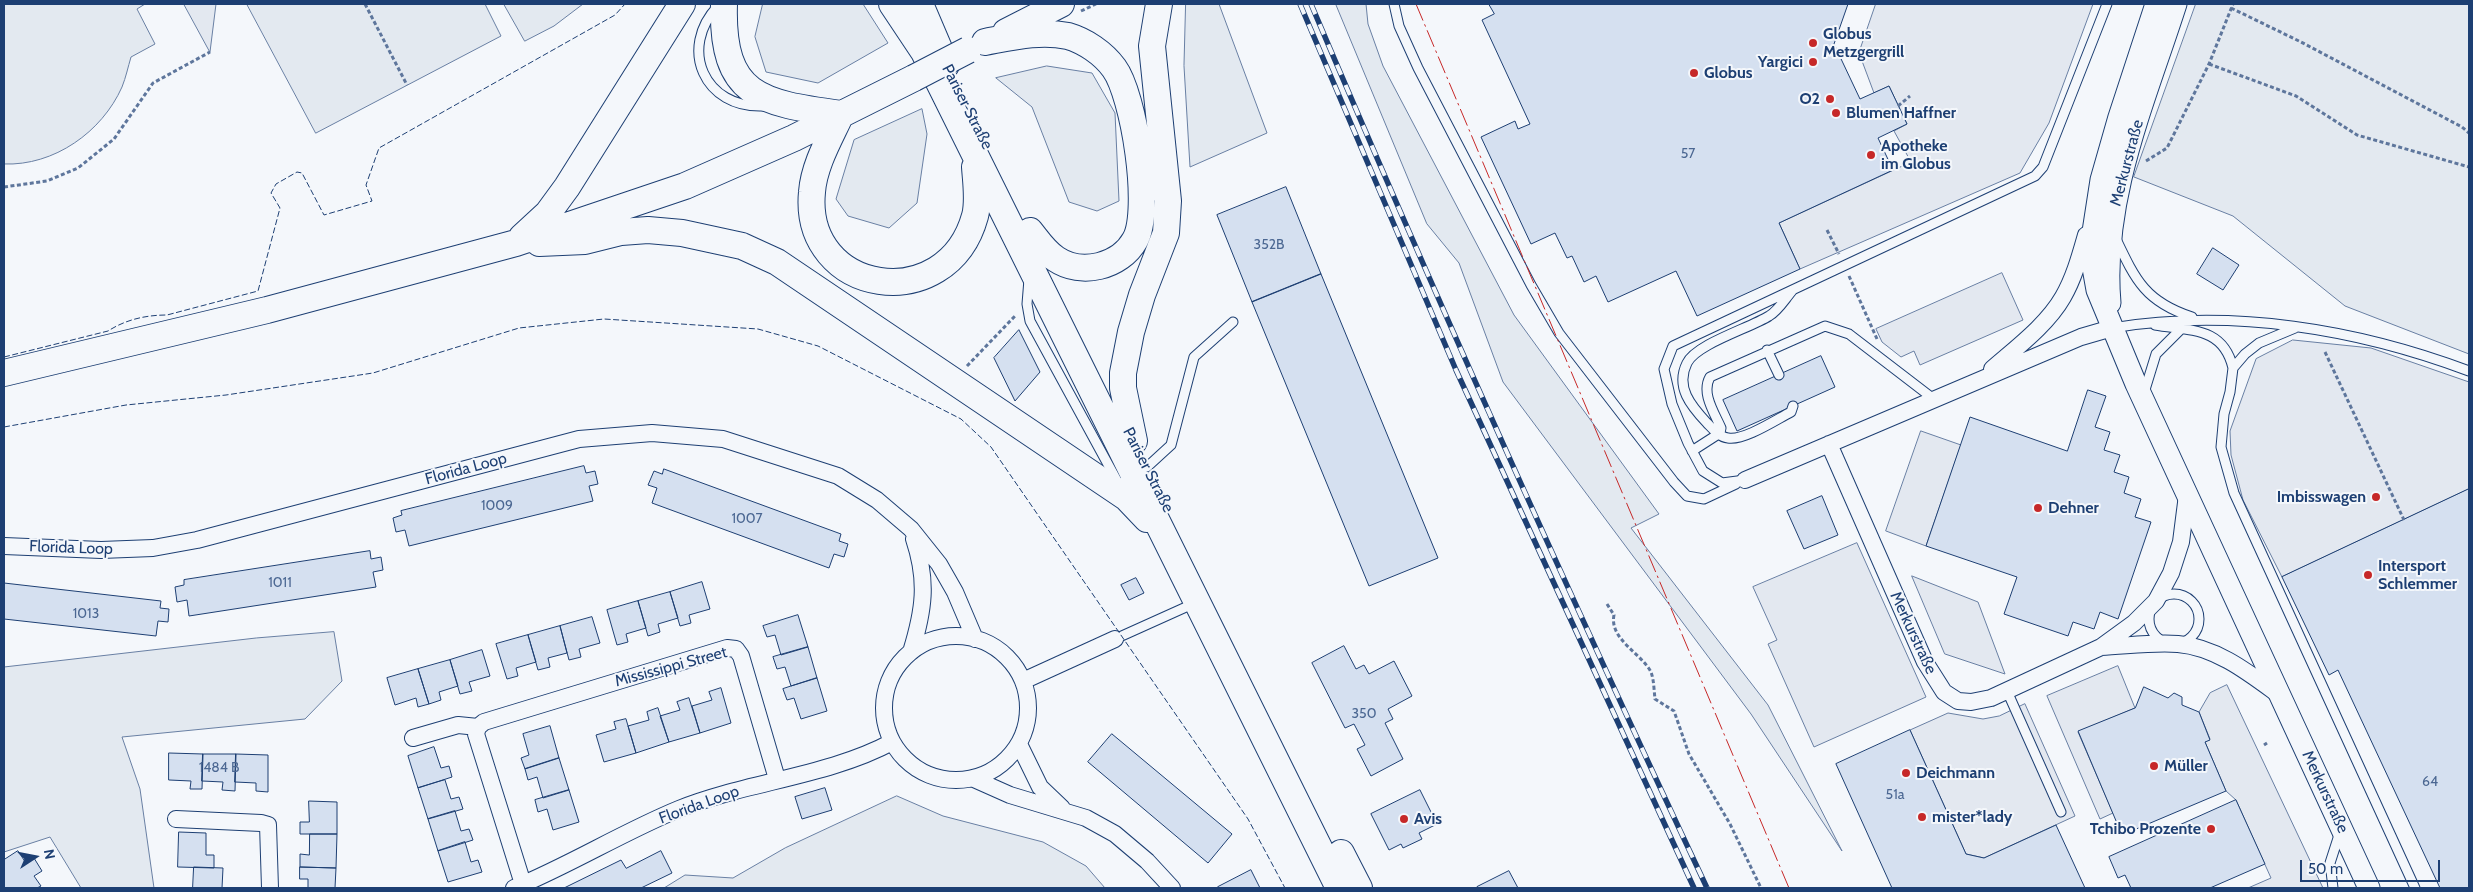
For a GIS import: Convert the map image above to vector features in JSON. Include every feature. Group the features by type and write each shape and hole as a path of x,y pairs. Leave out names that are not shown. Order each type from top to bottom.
{"main road":[{"path":"516,242 548,213 567,187 682,4"},
{"path":"722,4 724,42 730,62 738,78 749,90 781,104 841,114"},
{"path":"892,4 931,51"},
{"path":"4,373 267,310 516,242 685,186 794,138 914,78 977,46 1030,13 1061,4"},
{"path":"1134,441 1123,388 1123,373 1139,304 1166,232 1168,200 1152,46 1159,4"},
{"path":"928,11 931,51"},
{"path":"977,46 1032,34 1069,36 1099,52 1114,68 1126,92 1132,119 1143,203 1140,225 1135,240 1116,259 1104,266 1087,268 1072,266 1054,258 1030,231"},
{"name":"Pariser Straße","path":"931,51 974,155 1339,888"},
{"name":"Pariser Straße","path":"931,51 1030,231 1146,467 1359,888"},
{"path":"841,114 817,169 812,192 812,211 823,244 848,270 862,277 896,282 916,279 935,272 952,258 965,240 975,217 977,207 974,155"},
{"path":"516,242 585,241 621,232 648,230 682,233 742,246 776,262 1127,498 1152,525 1171,550"}],"street":[{"name":"Merkurstraße","path":"2112,328 2108,270 2111,229 2111,179 2119,117 2156,4"},
{"name":"Merkurstraße","path":"1980,380 2035,330 2063,298 2111,179 2176,4"},
{"name":"Merkurstraße","path":"2111,179 2090,251 2097,290 2142,398 2369,888"},
{"name":"Merkurstraße","path":"1746,480 2081,337 2112,328"},
{"name":"Florida Loop","path":"4,546 101,550 153,548 197,540 579,439 652,434 723,439 838,476 877,500 911,530 939,564 955,592 975,638"},
{"name":"Merkurstraße","path":"1829,444 1933,677 1944,692 1958,700 1985,699 2007,691 2101,647 2134,623 2156,602 2171,573 2181,542 2187,495"},
{"path":"911,530 920,557 924,596 921,619 911,652"},
{"path":"953,636 975,638 1004,654 1023,681 1028,713 1026,729 1019,744 1000,766 974,779 954,781 936,778 911,764 892,742 886,726 884,710 886,694 891,678 899,664 911,652 931,641 953,636"},
{"path":"1023,681 1115,639"},
{"name":"Merkurstraße","path":"2101,647 2177,644 2203,649 2224,658 2279,695"},
{"name":"Mississippi Street","path":"413,738 458,725 478,727 484,722 727,648 736,650 741,656 777,779"},
{"path":"478,727 476,734 519,886"},
{"name":"Florida Loop","path":"519,886 679,809 777,779 853,759 892,742"},
{"path":"1019,744 1040,787 1066,811"},
{"path":"974,779 1010,796 1086,818 1116,834 1147,861 1172,888"},
{"path":"176,819 261,823 268,825 270,888"}],"lane":[{"path":"1394,4 1399,26 1418,68 1531,286 1559,333 1652,454 1687,496 1704,498 1746,480"},
{"path":"1746,480 1722,483 1703,471 1692,451 1672,404 1664,369 1673,346 2022,184 2035,176 2043,167 2107,4"},
{"path":"2111,229 2130,268 2147,293 2159,303 2172,310 2197,319"},
{"path":"1030,267 1027,304 1030,320 1112,474 1127,498"},
{"path":"1793,289 1770,316 1696,351 1687,362 1683,374 1684,390 1690,405 1718,434 1728,438 1738,438 1792,412 1793,406"},
{"path":"2112,328 2142,322 2197,319 2295,328 2366,339 2427,356 2469,371"},
{"path":"1146,467 1171,445 1194,357 1232,322"},
{"path":"2142,322 2181,328 2212,336 2226,350 2234,368"},
{"path":"1692,451 1718,434 1721,428 1706,393 1706,384 1710,377 1815,328 1824,326 1849,334 1935,400"},
{"path":"2142,398 2156,354 2181,328"},
{"path":"2295,328 2259,343 2245,354 2234,368 2224,414 2221,447 2234,493 2251,533 2415,888"},
{"path":"1767,350 1779,375"},
{"path":"2166,595 2183,595 2196,605 2200,620 2196,632 2188,640 2177,644 2162,641 2151,628 2150,615 2156,602 2166,595"},
{"path":"1115,639 1197,602"},
{"path":"2007,691 2061,812"},
{"path":"2333,888 2330,863 2342,827"}],"path":[{"path":"365,4 407,85"},
{"path":"2111,179 2167,148 2210,64 2233,4"},
{"path":"2231,8 2310,47 2462,127 2469,133"},
{"path":"4,187 47,182 78,168 114,140 153,83 210,52"},
{"path":"2210,64 2296,96 2357,135 2469,167"},
{"path":"1898,106 1910,96"},
{"path":"1849,275 1872,327"},
{"path":"962,371 1019,313"},
{"path":"2325,352 2404,520"},
{"path":"1607,604 1614,615 1613,621 1620,639 1631,648 1651,673 1655,699 1674,711 1689,754 1730,824 1761,888"}],"shaded area":[{"path":"4,4 145,4 137,9 155,44 131,57 122,87 102,118 89,132 58,152 41,159 23,163 4,164"},
{"path":"184,4 216,4 210,52"},
{"path":"247,4 485,4 501,36 316,133"},
{"path":"504,4 583,4 554,26 525,41"},
{"path":"763,4 863,4 888,43 818,83 766,72 755,37"},
{"path":"1186,4 1219,4 1267,133 1190,167 1184,66"},
{"path":"1336,4 1366,4 1368,24 1383,66 1514,315 1659,514 1631,528 1768,705 1842,851 1751,714 1503,382 1459,263 1427,224"},
{"path":"1876,4 2093,4 2049,123 2020,173 1800,269 1779,223 1911,162 1894,131 1907,124 1889,86 1874,93 1859,53"},
{"path":"2196,4 2469,4 2469,354 2345,306 2233,216 2134,177"},
{"path":"1047,66 1092,73 1115,113 1119,201 1097,211 1069,202 1032,107 996,78"},
{"path":"922,109 927,134 917,203 889,228 848,216 836,199 854,140"},
{"path":"2002,273 2023,320 1920,365 1914,351 1901,357 1882,342 1876,329"},
{"path":"2293,340 2371,348 2469,382 2469,489 2282,577 2243,500 2231,455 2230,431 2256,359"},
{"path":"1921,431 1961,445 1926,546 1886,531"},
{"path":"1857,543 1926,697 1814,747 1768,644 1777,640 1753,587"},
{"path":"1912,576 1978,602 2005,674 1945,654"},
{"path":"334,632 342,681 305,719 122,737 140,789 154,888 81,888 50,837 4,852 4,667 256,638"},
{"path":"2118,666 2135,708 2078,732 2113,813 2100,819 2047,696"},
{"path":"2227,685 2323,888 2248,888 2271,878 2236,800 2226,791 2205,742 2210,739 2199,712 2210,693"},
{"path":"2025,704 2075,816 1984,858 1966,854 1910,730 1948,713 1983,719 1999,716"},
{"path":"897,796 943,816 1043,842 1086,866 1105,888 664,888 685,875 733,878 785,848"}],"building":[{"path":"1489,4 1848,4 1834,44 1860,99 1889,86 1907,124 1878,138 1893,170 1779,223 1800,269 1697,316 1676,271 1608,302 1596,276 1584,282 1572,256 1567,258 1555,233 1531,244 1481,137 1515,121 1518,129 1530,124 1482,20 1494,14"},
{"path":"1286,187 1321,274 1252,302 1217,215"},
{"path":"2213,248 2239,265 2223,290 2197,274"},
{"path":"1321,274 1438,558 1369,586 1252,302"},
{"path":"1019,330 1040,372 1015,401 994,358"},
{"path":"1821,356 1835,387 1737,431 1723,400"},
{"name":"Dehner","path":"2088,390 2106,396 2095,427 2110,432 2104,450 2120,455 2114,472 2129,477 2124,493 2141,499 2135,517 2151,522 2118,619 2100,612 2094,629 2073,622 2068,636 2004,614 2017,577 1926,546 1970,417 2067,451"},
{"path":"584,466 586,473 595,471 598,484 589,486 593,501 409,546 405,530 396,532 393,518 402,515 401,511"},
{"path":"664,469 841,534 839,541 848,544 844,557 834,554 829,568 652,503 657,488 648,485 654,471 662,474"},
{"path":"2469,489 2469,888 2440,888 2338,670 2329,675 2282,577"},
{"path":"1822,496 1838,535 1804,549 1787,511"},
{"path":"370,551 371,559 381,557 383,570 373,572 376,587 189,616 187,600 177,602 175,587 184,585 184,580"},
{"path":"1136,578 1144,593 1129,600 1121,585"},
{"path":"702,582 710,609 689,615 691,623 680,626 670,592"},
{"path":"4,583 161,601 160,608 169,609 168,622 158,621 156,636 4,619"},
{"path":"670,592 678,618 658,624 660,632 648,636 638,601"},
{"path":"638,601 646,628 626,634 628,642 617,645 607,610"},
{"path":"798,615 808,647 781,655 775,635 767,637 763,626"},
{"path":"592,617 600,643 579,649 581,657 569,660 560,626"},
{"path":"560,626 567,653 548,658 550,667 538,670 528,635"},
{"path":"528,635 536,662 516,668 518,676 507,679 496,644"},
{"path":"1344,646 1356,669 1364,665 1369,674 1394,661 1412,696 1388,709 1393,719 1385,723 1403,759 1371,776 1357,749 1365,745 1354,724 1345,728 1312,663"},
{"path":"808,647 817,678 791,686 785,667 777,669 773,657"},
{"path":"482,650 490,676 469,682 472,691 460,694 450,660"},
{"path":"450,660 458,686 439,692 441,700 429,704 418,669"},
{"path":"418,669 429,704 418,707 416,698 395,705 387,678"},
{"path":"817,678 827,711 801,719 794,698 787,700 783,689"},
{"name":"Müller","path":"2144,687 2168,698 2174,693 2182,697 2182,705 2199,712 2210,740 2205,742 2226,791 2122,835 2078,731 2135,708"},
{"path":"721,688 731,723 700,733 692,706 712,700 709,692"},
{"path":"689,698 700,733 669,742 660,716 680,710 677,702"},
{"path":"658,708 669,742 636,753 628,726 649,720 647,712"},
{"path":"626,719 636,753 604,762 596,735 616,729 614,722"},
{"path":"550,726 559,758 525,769 521,758 529,755 523,734"},
{"path":"1910,730 1966,854 1984,858 2056,825 2085,888 1892,888 1836,764"},
{"path":"1112,734 1232,834 1208,863 1088,762"},
{"path":"434,747 441,768 449,766 452,777 418,788 408,756"},
{"path":"169,753 203,754 202,789 190,789 191,781 169,780"},
{"path":"203,754 236,754 235,791 222,790 223,782 202,781"},
{"path":"236,754 268,755 268,792 256,791 256,783 235,782"},
{"path":"559,758 569,790 543,798 537,777 528,780 525,769"},
{"path":"445,780 451,799 459,797 463,809 428,819 418,788"},
{"path":"825,788 832,810 802,819 795,797"},
{"path":"569,790 579,822 553,830 547,809 538,812 535,800"},
{"name":"Avis","path":"1420,790 1437,824 1419,833 1422,839 1403,848 1401,844 1389,850 1371,814"},
{"name":"Tchibo Prozente","path":"2236,800 2265,864 2210,888 2131,888 2125,875 2118,878 2109,857"},
{"path":"309,801 337,802 337,834 300,834 300,822 309,822"},
{"path":"455,811 461,831 469,829 473,840 438,851 428,819"},
{"path":"179,832 206,833 206,855 214,855 214,868 178,867"},
{"path":"310,834 337,834 336,868 300,867 300,854 309,855"},
{"path":"465,842 471,862 478,860 482,872 448,882 438,851"},
{"path":"18,851 26,863 34,858 42,871 34,876 41,886 37,888 4,888 4,860"},
{"path":"661,851 672,873 641,888 564,888 621,860 626,868"},
{"path":"194,867 223,868 222,888 193,888"},
{"path":"300,867 336,868 335,888 308,888 308,879 300,879"},
{"path":"1251,870 1260,888 1218,887"},
{"path":"1509,871 1518,888 1477,888 1477,887"}],"railway":[{"path":"1300,4 1456,370 1694,888"},
{"path":"1311,4 1505,448 1707,888"}],"fence":[{"path":"4,357 108,331 136,319 167,315 258,291 280,208 271,193 276,184 297,172 302,173 324,215 372,201 366,185 379,148 615,15 625,4"},
{"path":"4,427 126,405 226,395 373,373 519,328 604,319 758,329 818,346 961,419 991,447 1248,819 1285,888"}],"power":[{"path":"1416,4 1789,888"}],"place":[{"name":"Globus Metzgergrill","path":"1813,43"},
{"name":"Yargici","path":"1813,62"},
{"name":"Globus","path":"1694,73"},
{"name":"O2","path":"1830,99"},
{"name":"Blumen Haffner","path":"1836,113"},
{"name":"Apotheke im Globus","path":"1871,155"},
{"name":"Imbisswagen","path":"2376,497"},
{"name":"Dehner","path":"2038,508"},
{"name":"Intersport Schlemmer","path":"2368,575"},
{"name":"Müller","path":"2154,766"},
{"name":"Deichmann","path":"1906,773"},
{"name":"mister*lady","path":"1922,817"},
{"name":"Avis","path":"1404,819"},
{"name":"Tchibo Prozente","path":"2211,829"}]}
